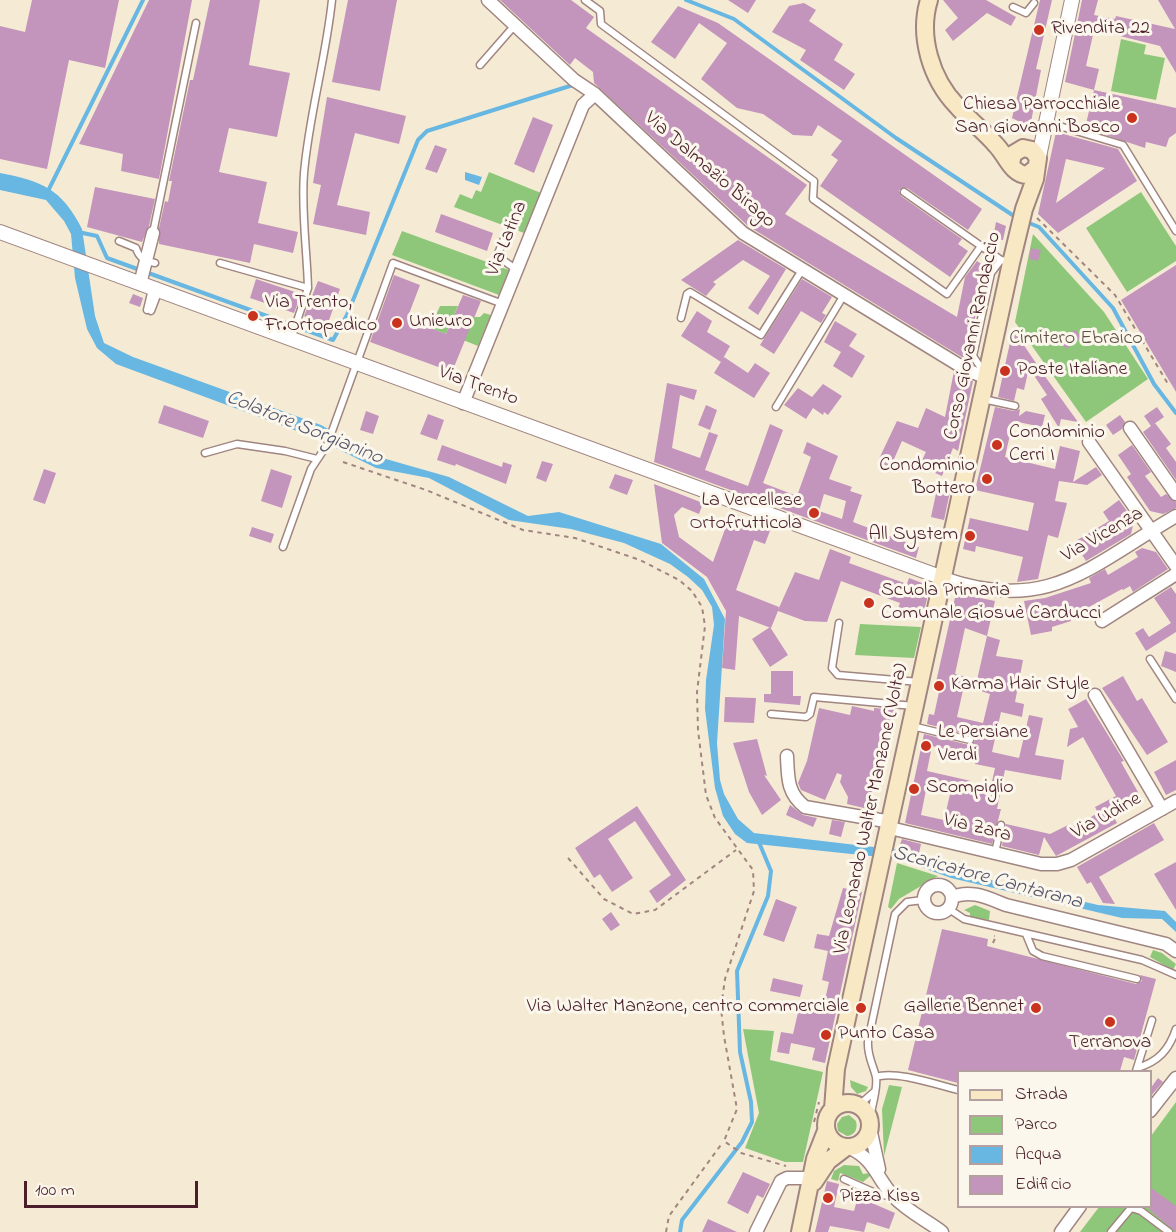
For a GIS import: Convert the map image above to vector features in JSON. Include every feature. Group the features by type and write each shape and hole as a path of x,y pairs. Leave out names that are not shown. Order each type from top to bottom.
{"main road":[{"path":"929,0 924,29 934,73 944,91 967,115 995,144 1013,168 1027,175 1037,165 1035,152 1023,148 967,115"},
{"path":"1013,168 1012,154 1023,148"},
{"name":"Corso Giovanni Randaccio","path":"943,578 987,378 1006,261 1037,165"},
{"name":"Corso Giovanni Randaccio","path":"1013,168 1022,217"},
{"name":"Via Leonardo Walter Manzone (Volta)","path":"833,1108 836,1069 843,1048 943,578"},
{"name":"Via Leonardo Walter Manzone (Volta)","path":"843,1048 844,1080 857,1105"},
{"path":"800,1232 812,1182 826,1131 826,1120 833,1108 846,1103 857,1105 870,1124 865,1140 828,1161 812,1182"},
{"path":"826,1131 832,1141 848,1148"}],"street":[{"name":"Via Dalmazio Birago","path":"488,0 574,80 595,94 743,233 967,370 987,378"},
{"name":"Corso Giovanni Randaccio","path":"1037,165 1046,132 1046,122 1072,0"},
{"name":"Via Latina","path":"456,396 503,304 583,105 595,94"},
{"name":"Corso Giovanni Randaccio","path":"1023,148 1046,122"},
{"name":"Via Trento","path":"0,232 98,268 147,273 293,331 357,363 456,396 943,578"},
{"path":"147,273 153,233"},
{"path":"1130,428 1176,494"},
{"path":"1089,442 1176,567"},
{"name":"Via Vicenza","path":"943,578 972,588 1008,592 1039,590 1088,570 1176,516"},
{"path":"1102,621 1176,574"},
{"path":"1095,695 1162,809"},
{"name":"Via Zara","path":"788,756 788,785 794,799 805,807 890,825 994,854 1041,864 1057,864"},
{"name":"Via Udine","path":"1057,864 1071,860 1176,801"},
{"path":"950,903 946,887 935,885 926,891 923,900 926,908 936,914 950,903 970,893 1006,905 1166,944 1176,951"},
{"path":"1152,1108 1176,1078"},
{"path":"870,1124 880,1176"},
{"path":"848,1148 870,1160 893,1196 942,1232"},
{"path":"756,1232 781,1181 787,1178 812,1182"},
{"path":"1061,1232 1079,1208"}],"lane":[{"path":"293,331 308,288 304,176 332,0"},
{"path":"585,0 600,11 601,24 814,181 813,199 947,294 981,246"},
{"path":"1013,7 1026,13 1034,3"},
{"path":"153,233 196,23"},
{"path":"480,64 515,26"},
{"path":"1046,122 1123,145 1176,231"},
{"path":"904,192 1006,261"},
{"path":"506,234 497,256 517,270"},
{"path":"119,241 136,248 147,273 149,310"},
{"path":"220,263 308,288"},
{"path":"283,547 311,469 327,445 393,263 503,304"},
{"path":"681,318 687,294 690,292 761,335 802,270"},
{"path":"776,407 844,295"},
{"path":"982,399 1015,406"},
{"path":"204,453 237,444 285,451 317,459"},
{"path":"839,623 832,668 838,675 920,682"},
{"path":"1150,660 1176,699"},
{"path":"771,714 806,717 810,714 814,697 915,706"},
{"path":"910,725 970,740"},
{"path":"994,854 1001,825"},
{"path":"870,1124 876,1077 869,1062 868,1041 895,914 908,902 923,900"},
{"path":"950,903 964,919 1142,960 1176,975"},
{"path":"1026,934 1033,951 1042,956 1137,979"},
{"path":"1136,1070 1152,1020"},
{"path":"1136,1070 1152,1064 1167,1050 1176,1029"},
{"path":"876,1077 883,1075 916,1080 957,1090"},
{"path":"857,1105 875,1090"},
{"path":"844,1179 880,1194 893,1196"},
{"path":"1111,1232 1131,1208 1141,1211 1169,1232"}],"path":[{"path":"1063,104 1089,110"},
{"path":"1022,217 1037,218 1115,296 1168,384"},
{"path":"343,462 426,490 523,530 602,545 640,560 679,580 692,591 702,607 705,626 697,692 698,730 706,795 715,818 753,870 754,891 748,915 732,951 723,988 721,1008 737,1109 724,1141 669,1216 666,1232"},
{"path":"568,858 604,899 633,914 655,910 737,849"},
{"path":"724,1141 741,1153 778,1165 792,1166"}],"green space":[{"path":"1121,39 1146,45 1144,54 1165,58 1156,100 1111,91"},
{"path":"489,172 541,193 524,233 454,207 460,194 472,199 476,190 481,192"},
{"path":"1141,192 1176,246 1176,261 1127,292 1086,228"},
{"path":"402,231 509,270 499,295 392,255"},
{"name":"Cimitero Ebraico","path":"1033,234 1104,312 1148,379 1086,422 1015,322"},
{"path":"440,306 458,306 446,334 430,328"},
{"path":"484,313 491,315 478,346 458,338 474,317 480,317"},
{"path":"860,624 921,627 914,658 855,655"},
{"path":"897,863 938,876 899,899 891,909 888,907"},
{"path":"975,905 990,911 989,920 970,917 970,913 964,910"},
{"path":"1153,950 1162,953 1176,964 1173,970 1150,957"},
{"path":"743,1029 774,1031 770,1060 823,1072 803,1162 785,1162 745,1148 759,1113"},
{"path":"850,1080 868,1087 866,1091 857,1094 851,1087"},
{"path":"889,1085 902,1087 884,1156 882,1109"},
{"path":"1176,1102 1176,1232 1080,1232 1098,1208 1152,1208 1152,1135"},
{"path":"849,1115 856,1121 857,1127 854,1133 847,1136 838,1131 837,1124 842,1117"},
{"path":"844,1165 859,1166 863,1174 870,1173 870,1176 863,1182 840,1173 838,1181 831,1179 834,1171"}],"water":[{"path":"465,172 482,177 479,185 465,180"},
{"path":"0,173 28,180 49,189 67,204 74,215 82,229 95,316 104,343 133,357 321,425 379,457 449,477 528,516 559,512 661,544 704,579 725,619 717,743 720,780 724,794 738,819 754,833 899,850 949,870 1098,905 1165,911 1176,922 1176,932 1162,919 1122,918 951,878 899,859 747,843 735,834 723,816 715,788 705,709 706,680 714,625 712,607 702,590 688,577 670,564 624,543 571,529 509,520 429,478 376,468 316,438 116,364 97,348 87,329 75,278 71,234 64,221 46,200 0,190"}],"building":[{"path":"32,0 119,0 105,68 69,60 47,169 0,159 0,26 25,32"},
{"path":"149,0 192,0 159,179 121,171 123,154 79,144"},
{"path":"210,0 260,0 249,65 290,73 277,137 229,128 219,172 267,182 258,223 298,232 293,253 254,244 250,263 159,244 159,228 165,201 168,202 172,181 169,181 190,80 193,80"},
{"path":"348,0 397,0 380,91 332,82"},
{"path":"500,0 571,0 594,17 586,28 807,185 785,214 957,317 965,277 977,261 987,268 965,359 748,226 594,83 593,72 575,58 570,65"},
{"path":"728,0 756,0 748,13"},
{"path":"943,0 986,0 1016,17 1011,26 987,13 953,41 945,30 958,18"},
{"path":"1040,0 1052,0 1036,69 1041,70 1030,127 1012,118"},
{"path":"1082,0 1098,0 1094,15 1115,19 1116,16 1175,29 1158,0 1176,0 1176,73 1160,46 1112,34 1113,30 1095,26 1086,66 1099,69 1094,90 1065,82"},
{"path":"804,3 816,10 809,21 843,44 834,60 855,74 844,90 800,60 806,50 772,32 789,6"},
{"path":"678,6 718,23 982,209 968,230 907,188 899,190 901,196 962,239 958,244 968,251 950,277 820,186 838,160 831,155 842,141 818,125 812,136 793,135 763,114 737,108 701,79 727,43 699,23 675,59 651,42"},
{"name":"Chiesa Parrocchiale San Giovanni Bosco","path":"1094,90 1176,108 1176,133 1169,138 1166,147 1146,142 1145,148 1085,128"},
{"path":"327,97 406,116 399,144 355,133 337,205 370,212 366,235 313,224 321,185 313,183"},
{"path":"533,117 553,125 534,173 514,164"},
{"path":"1056,132 1118,149 1137,181 1058,233 1038,214","holes":["1066,159 1105,168 1056,203"]},
{"path":"435,145 447,149 437,173 425,169"},
{"path":"95,187 155,199 149,226 142,242 87,227"},
{"path":"441,214 493,233 487,251 435,232"},
{"path":"996,222 1006,226 1003,240 993,238"},
{"path":"738,240 786,269 758,315 748,308 770,276 743,260 713,282 716,284 706,296 681,280"},
{"path":"1031,248 1041,250 1038,261 1029,259"},
{"path":"1176,265 1176,392 1121,300"},
{"name":"Unieuro","path":"394,275 420,285 407,319 446,334 463,295 481,301 452,372 370,342"},
{"path":"256,279 301,294 294,313 250,298"},
{"path":"802,279 832,297 822,313 826,315 821,323 801,311 774,354 760,345"},
{"path":"318,281 340,289 327,326 304,316"},
{"path":"133,294 143,298 140,307 129,303"},
{"path":"697,311 712,321 707,332 730,346 721,362 681,336"},
{"path":"835,321 857,334 849,346 865,356 852,378 833,366 841,352 824,342"},
{"path":"1013,329 1078,422 1061,419 1059,428 1041,399 1047,395 1029,368 1024,390 1017,388 1014,401 998,397"},
{"path":"1076,330 1081,338 1066,349 1061,341 1063,336"},
{"path":"724,357 748,373 755,363 770,373 754,398 714,373"},
{"path":"954,371 973,381 958,451 953,448 942,476 919,466 926,452 902,441 890,468 878,461 897,421 918,428 926,408 945,417"},
{"path":"667,383 697,390 694,400 680,395 672,448 700,458 709,432 718,435 705,470 748,486 770,424 783,430 763,483 797,496 811,457 803,453 807,442 838,456 829,479 852,487 850,491 862,495 853,522 919,547 916,558 654,462","holes":["824,494 846,501 842,519 819,511"]},
{"path":"823,384 842,396 828,415 824,412 823,415 813,408 806,419 784,405 798,388 812,397"},
{"path":"164,405 209,421 203,438 158,423"},
{"path":"706,405 717,410 710,430 698,425"},
{"path":"995,407 1014,411 1020,409 1019,416 1026,411 1045,415 1042,427 1013,421 1005,457 1055,469 1060,446 1080,451 1073,482 1096,467 1102,475 1087,485 1059,481 1055,501 1067,503 1058,538 1048,535 1038,579 1017,582 1023,557 976,546 975,552 963,549 970,518 1028,531 1034,503 975,490"},
{"path":"1157,407 1164,417 1151,426 1144,416"},
{"path":"366,411 379,416 373,434 360,430"},
{"path":"428,414 444,420 437,440 420,434"},
{"path":"1120,415 1125,422 1122,429 1113,435 1106,425"},
{"path":"1155,423 1171,444 1166,448 1176,462 1176,480 1143,432"},
{"path":"442,445 502,467 503,462 512,465 506,484 456,464 455,466 437,460"},
{"path":"1132,445 1151,472 1145,476 1161,497 1166,494 1176,502 1176,508 1163,514 1150,511 1127,477 1131,474 1118,455"},
{"path":"542,461 553,464 546,482 536,478"},
{"path":"44,469 56,473 45,504 33,500"},
{"path":"271,469 292,476 282,508 261,501"},
{"path":"615,474 633,480 627,495 609,488"},
{"path":"654,484 703,503 699,514 682,507 674,515 679,537 713,562 731,513 771,528 765,544 754,540 736,590 779,607 778,610 795,572 819,580 830,549 851,557 849,563 907,584 909,578 930,586 922,620 897,611 900,603 841,581 827,622 805,621 778,611 771,628 739,616 735,670 722,668 726,611 707,577 662,543"},
{"path":"938,484 951,487 944,520 931,517"},
{"path":"1119,500 1134,521 1131,534 1086,561 1074,542 1109,521 1103,512"},
{"path":"252,527 274,534 271,543 249,536"},
{"path":"1142,548 1156,552 1168,569 1133,592 1130,586 1122,589 1089,609 1069,616 1071,621 1052,627 1052,631 1031,635 1024,601 1045,598 1091,583 1089,578 1105,569 1108,575 1138,557 1135,552"},
{"path":"1171,587 1176,594 1176,632 1146,651 1135,633 1143,628 1149,637 1171,623 1154,598"},
{"path":"956,593 995,601 987,636 1000,640 996,656 1023,660 1015,702 1024,704 1022,717 1001,712 992,752 1019,758 1029,715 1043,718 1035,755 1064,760 1061,780 1005,770 997,809 1001,809 992,844 905,823 924,734 969,745 975,741 971,735 927,724 929,714 934,715 939,692 934,691","holes":["965,628 987,636 977,680 974,679 972,688 990,694 983,723 957,717 966,677 955,674","932,746 976,756 975,764 995,768 989,795 969,790 971,781 927,771","927,785 951,790 944,820 921,815"]},
{"path":"770,627 788,655 770,667 752,639"},
{"path":"1165,651 1176,654 1176,672 1161,666"},
{"path":"771,671 793,671 793,696 801,696 800,705 764,702 764,694 771,694"},
{"path":"1123,676 1137,701 1142,698 1168,742 1147,755 1102,688"},
{"path":"725,697 756,698 754,723 724,722"},
{"path":"1086,699 1124,761 1121,762 1143,801 1114,817 1117,823 1056,856 1044,837 1039,855 1002,846 1006,824 1050,834 1068,825 1070,829 1098,813 1095,807 1116,796 1083,737 1067,747 1070,729 1078,727 1068,709"},
{"path":"852,706 874,711 874,708 896,710 890,734 886,733 868,809 847,804 848,797 840,782 842,775 837,773 825,800 801,790 798,783 807,761 819,708 850,715"},
{"path":"757,739 767,776 764,775 781,800 762,815 749,792 733,743"},
{"path":"1176,760 1176,790 1166,795 1154,772"},
{"path":"790,805 803,815 817,818 813,827 786,815"},
{"path":"637,806 686,880 657,903 649,891 671,875 635,821 608,839 633,878 612,892 600,874 594,878 575,848"},
{"path":"832,820 845,822 841,837 829,834"},
{"path":"1154,823 1164,840 1099,877 1115,904 1103,903 1091,882 1087,884 1077,867"},
{"path":"902,839 921,844 919,853 899,847"},
{"path":"1176,862 1176,910 1154,874"},
{"path":"843,888 862,892 825,1063 812,1060 815,1048 791,1043 789,1054 777,1052 781,1032 793,1034 799,1008 822,1013 829,982 822,980 828,951 814,948 817,934 829,936"},
{"path":"776,899 797,907 784,942 763,935"},
{"path":"611,912 620,925 611,931 602,919"},
{"name":"Gallerie Bennet","path":"942,929 988,939 987,946 1136,984 1142,981 1140,975 1156,979 1134,1060 1124,1057 1120,1070 957,1070 957,1083 908,1070"},
{"path":"773,978 803,985 800,997 770,991"},
{"path":"1158,1078 1163,1082 1152,1095 1152,1086"},
{"path":"743,1172 770,1184 763,1198 757,1195 748,1214 727,1203"},
{"path":"827,1181 839,1184 834,1207 854,1211 858,1197 895,1213 889,1229 867,1222 864,1232 830,1226 828,1232 815,1232"},
{"path":"1152,1188 1176,1206 1176,1232 1150,1210 1152,1208"},
{"path":"708,1219 737,1232 702,1232"}],"waterway":[{"path":"47,193 143,0"},
{"path":"686,0 734,19 896,138 1017,218"},
{"path":"78,232 97,236 107,258 333,340 347,315 418,140 427,131 573,85"},
{"path":"1024,221 1039,227 1113,308 1154,384 1176,413"},
{"path":"680,1232 682,1220 742,1142 752,1122 751,1102 740,1052 737,971 768,896 771,871 758,840"}],"place":[{"name":"Rivendita 22","path":"1039,30"},
{"name":"Chiesa Parrocchiale San Giovanni Bosco","path":"1132,118"},
{"name":"Via Trento, Fr.Ortopedico","path":"253,316"},
{"name":"Unieuro","path":"397,323"},
{"name":"Poste Italiane","path":"1005,371"},
{"name":"Condominio Cerri I","path":"997,445"},
{"name":"Condominio Bottero","path":"987,479"},
{"name":"La Vercellese Ortofrutticola","path":"814,513"},
{"name":"All System","path":"970,536"},
{"name":"Scuola Primaria Comunale Giosuè Carducci","path":"869,603"},
{"name":"Karma Hair Style","path":"939,686"},
{"name":"Le Persiane Verdi","path":"926,746"},
{"name":"Scompiglio","path":"914,789"},
{"name":"Via Walter Manzone, centro commerciale","path":"861,1008"},
{"name":"Gallerie Bennet","path":"1036,1008"},
{"name":"Terranova","path":"1110,1022"},
{"name":"Punto Casa","path":"826,1035"},
{"name":"Pizza Kiss","path":"828,1198"}],"water label":[{"name":"Colatore Sorgianino","path":"304,429"},
{"name":"Scaricatore Cantarana","path":"987,879"}]}
